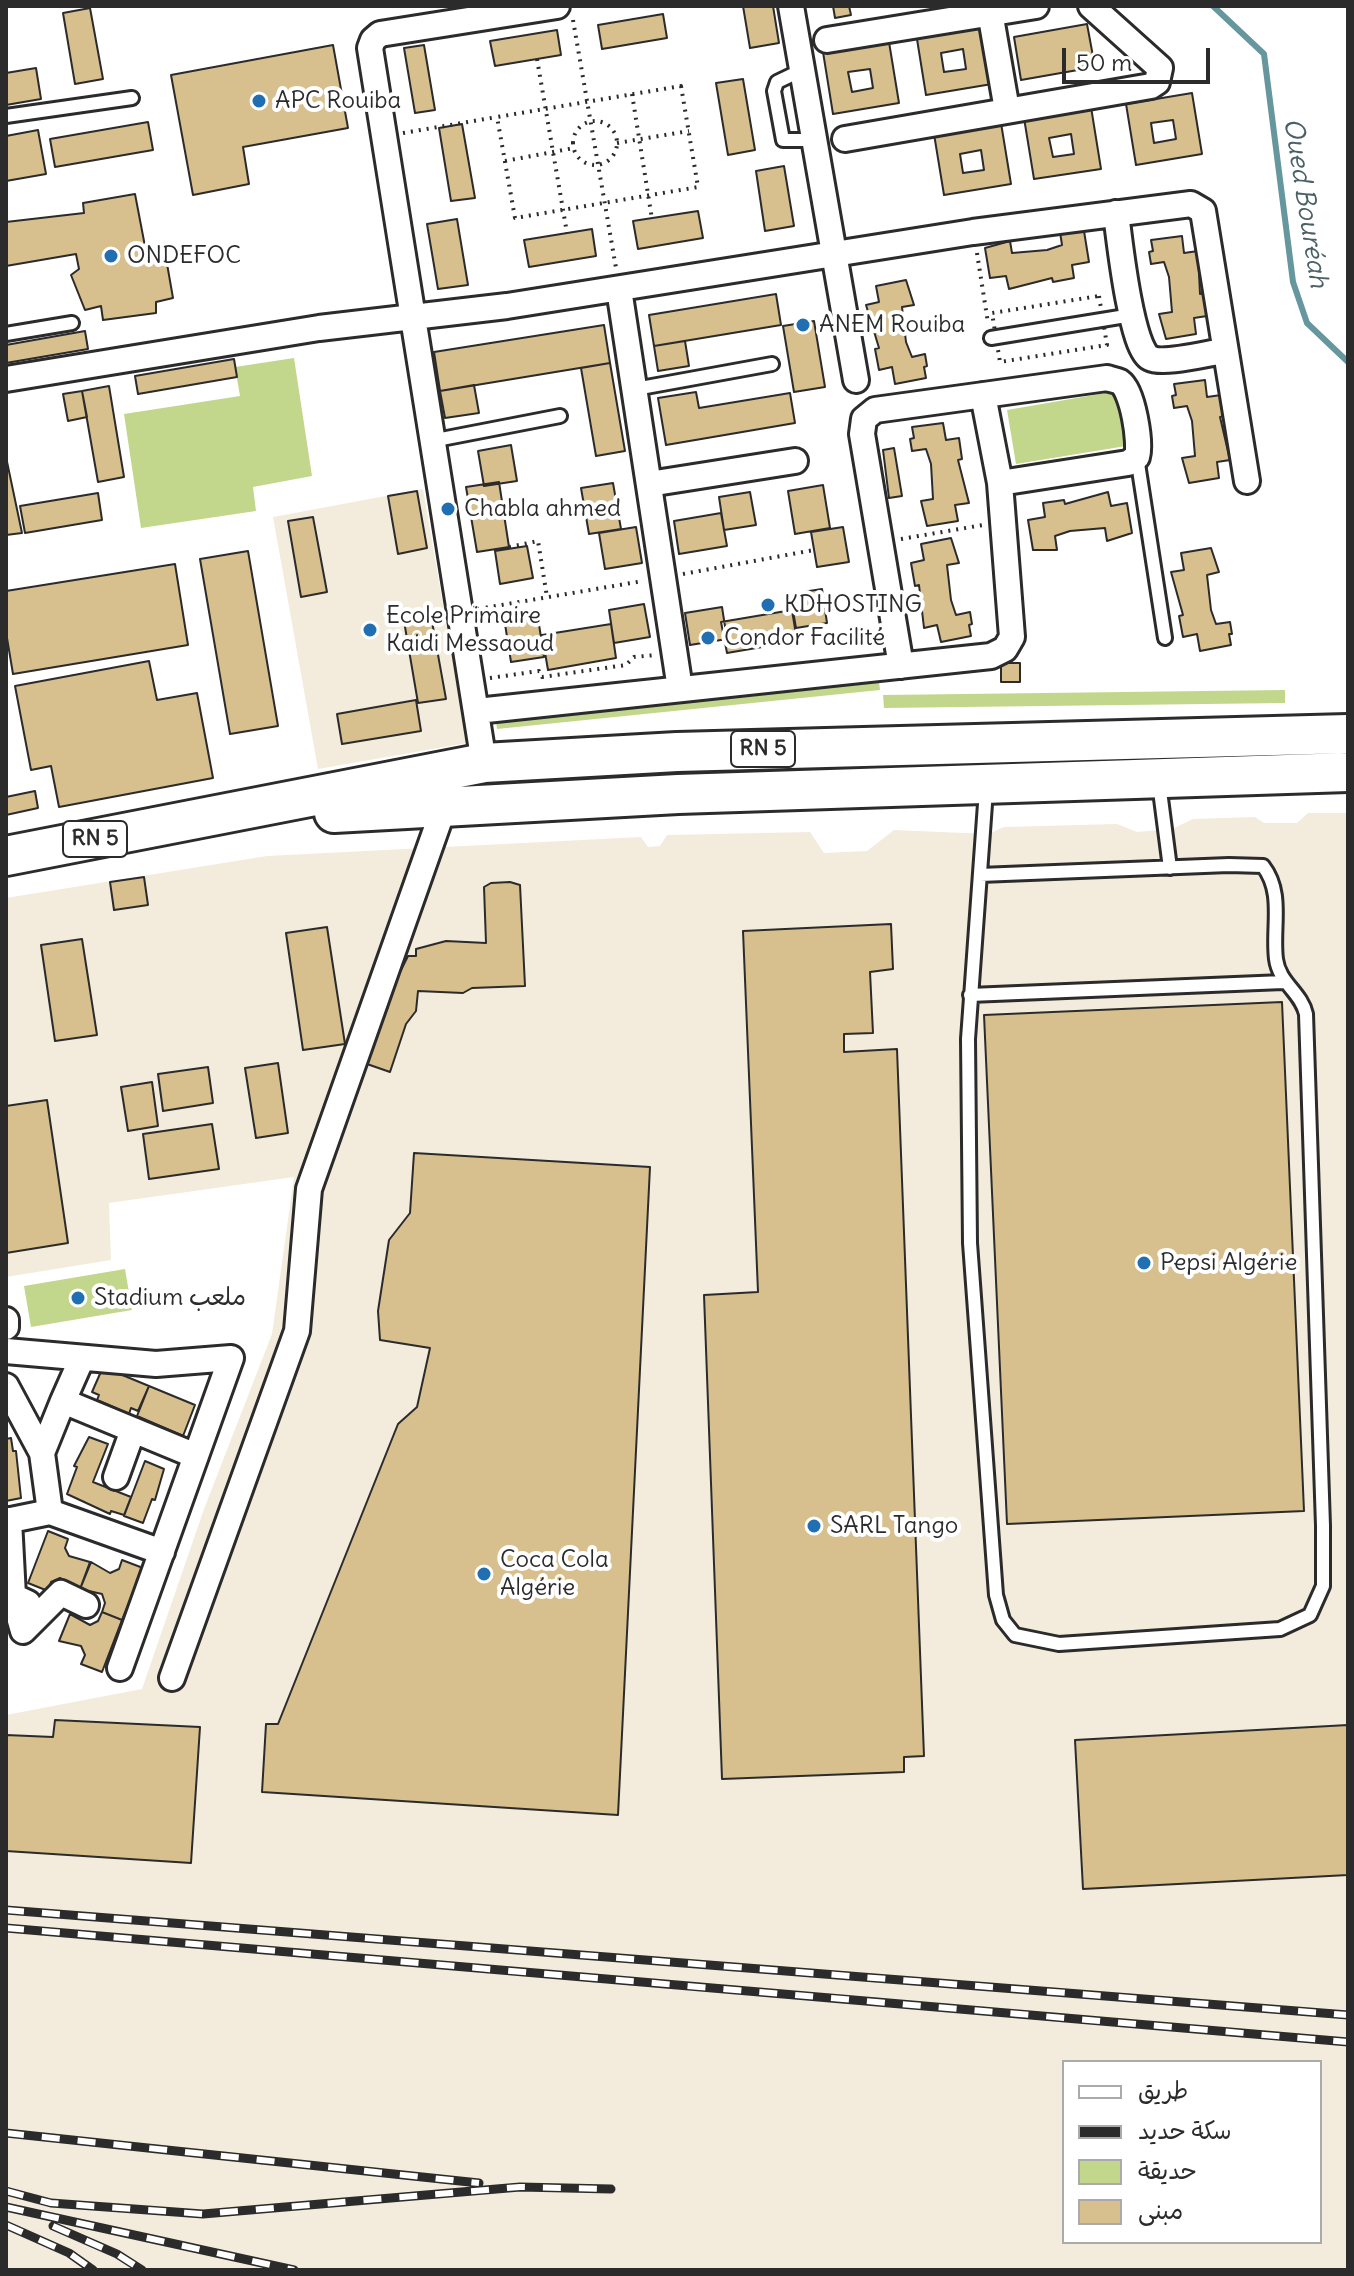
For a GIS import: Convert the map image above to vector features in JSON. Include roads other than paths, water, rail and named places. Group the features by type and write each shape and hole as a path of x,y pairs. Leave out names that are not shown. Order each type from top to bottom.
{"highway":[{"name":"RN 5","path":"444,789 484,763 677,752 1348,734"},
{"path":"677,752 678,794"},
{"name":"RN 5","path":"6,856 183,822 444,789 678,794 1348,772"}],"street":[{"path":"484,763 370,48 380,34 557,6"},
{"path":"791,6 856,380"},
{"path":"827,40 990,10 1036,6"},
{"path":"845,139 1151,86 1157,82 1160,68 1091,6"},
{"path":"990,10 1007,110"},
{"path":"6,379 319,328 619,289 973,232 1191,204 1203,211 1247,481"},
{"path":"1116,213 1132,315 1142,351 1148,358 1159,360 1224,351"},
{"path":"619,289 680,689"},
{"path":"901,666 862,434 864,419 875,410 1107,378 1121,382 1130,394 1140,447 1137,457 1128,463 1000,483"},
{"path":"477,711 991,656 1005,649 1012,637 1005,521 983,395"},
{"path":"649,484 795,461"},
{"path":"172,1678 297,1331 309,1189 444,789"},
{"path":"6,1320 6,1327"},
{"path":"6,1351 156,1364 231,1358 120,1668"},
{"path":"50,1512 42,1453 82,1358"},
{"path":"6,1386 14,1418 42,1453"},
{"path":"63,1401 196,1456"},
{"path":"116,1477 133,1430"},
{"path":"86,1605 61,1593 45,1610 10,1597 8,1520 50,1512 162,1552"}],"lane":[{"path":"6,116 132,98"},
{"path":"991,338 1132,315"},
{"path":"6,334 72,323"},
{"path":"635,389 772,364"},
{"path":"431,441 560,416"},
{"path":"1137,457 1165,638"},
{"path":"1158,779 1170,868"},
{"path":"980,875 1263,866 1272,878 1276,961 1283,982 1303,1002 1306,1014 1323,1586 1310,1615 1280,1629 1059,1644 1015,1635 1003,1620 996,1595 970,1243 970,995 986,784"},
{"path":"970,995 1283,982"}],"waterway":[{"name":"Oued Bouréah","path":"1213,6 1264,54 1293,282 1307,323 1348,362"}],"railway":[{"path":"6,1910 1348,2015"},
{"path":"6,1928 1348,2042"},
{"path":"6,2133 479,2183"},
{"path":"6,2191 51,2203 203,2214 520,2187 611,2189"},
{"path":"6,2207 294,2270"},
{"path":"6,2225 69,2253 93,2270"},
{"path":"53,2226 117,2254 142,2270"}],"place":[{"name":"APC Rouiba","path":"259,101"},
{"name":"ONDEFOC","path":"111,256"},
{"name":"ANEM Rouiba","path":"803,325"},
{"name":"Chabla ahmed","path":"448,509"},
{"name":"KDHOSTING","path":"768,605"},
{"name":"Ecole Primaire Kaidi Messaoud","path":"370,630"},
{"name":"Condor Facilité","path":"708,638"},
{"name":"Pepsi Algérie","path":"1144,1263"},
{"name":"Stadium ملعب","path":"78,1298"},
{"name":"SARL Tango","path":"814,1526"},
{"name":"Coca Cola Algérie","path":"484,1574"}]}
